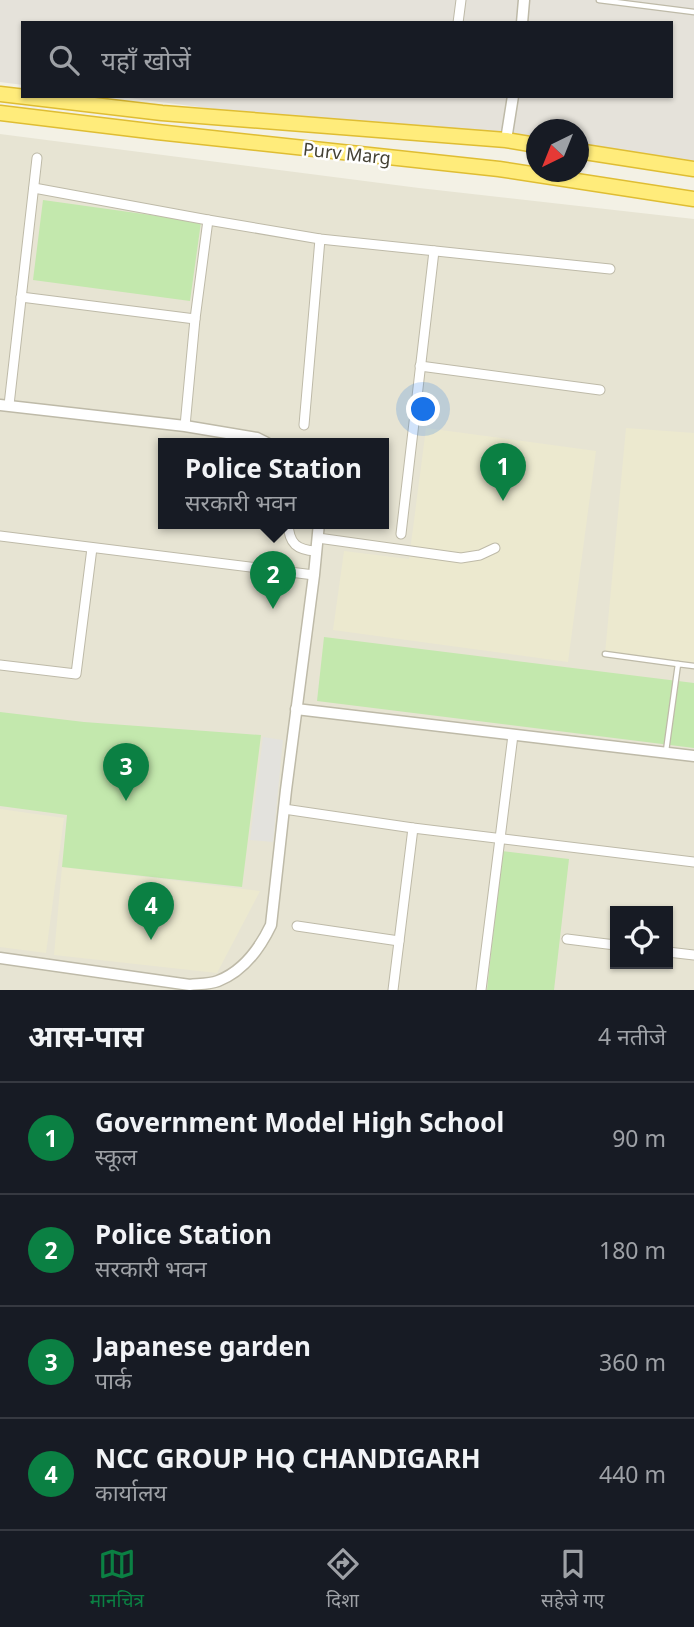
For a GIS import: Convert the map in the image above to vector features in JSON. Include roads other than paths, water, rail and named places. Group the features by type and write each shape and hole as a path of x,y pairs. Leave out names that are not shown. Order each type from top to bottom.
{"highway":[{"name":"Purv Marg","path":"0,94 21,96"},
{"name":"Purv Marg","path":"34,98 162,113 526,143"},
{"name":"Purv Marg","path":"0,113 499,169 694,199"},
{"path":"589,153 694,169"}],"street":[{"path":"458,21 461,0"},
{"path":"522,21 524,0"},
{"path":"506,140 513,98"},
{"path":"37,158 21,297 4,405 185,426 257,438"},
{"path":"34,188 320,239 610,269"},
{"path":"185,426 208,220"},
{"path":"304,425 320,239"},
{"path":"401,534 434,251"},
{"path":"21,297 195,318"},
{"path":"420,366 600,390"},
{"path":"289,529 291,539 298,548 316,551"},
{"path":"0,958 163,986 190,985 216,982 235,973 262,943 271,925 319,529"},
{"path":"0,536 314,575"},
{"path":"318,538 461,558 480,555 495,548"},
{"path":"0,665 76,674 92,548"},
{"path":"296,709 694,756"},
{"path":"481,990 513,735"},
{"path":"284,809 413,828 694,862"},
{"path":"393,990 413,828"},
{"path":"297,926 399,941"},
{"path":"567,939 610,944"},
{"path":"673,953 694,956"}],"lane":[{"path":"599,0 694,12"},
{"path":"605,654 694,666"},
{"path":"666,752 678,664"}],"place":[{"name":"Government Model High School","path":"503,501"},
{"name":"Police Station","path":"273,609"},
{"name":"Japanese garden","path":"126,801"},
{"name":"NCC GROUP HQ CHANDIGARH","path":"151,940"}]}
